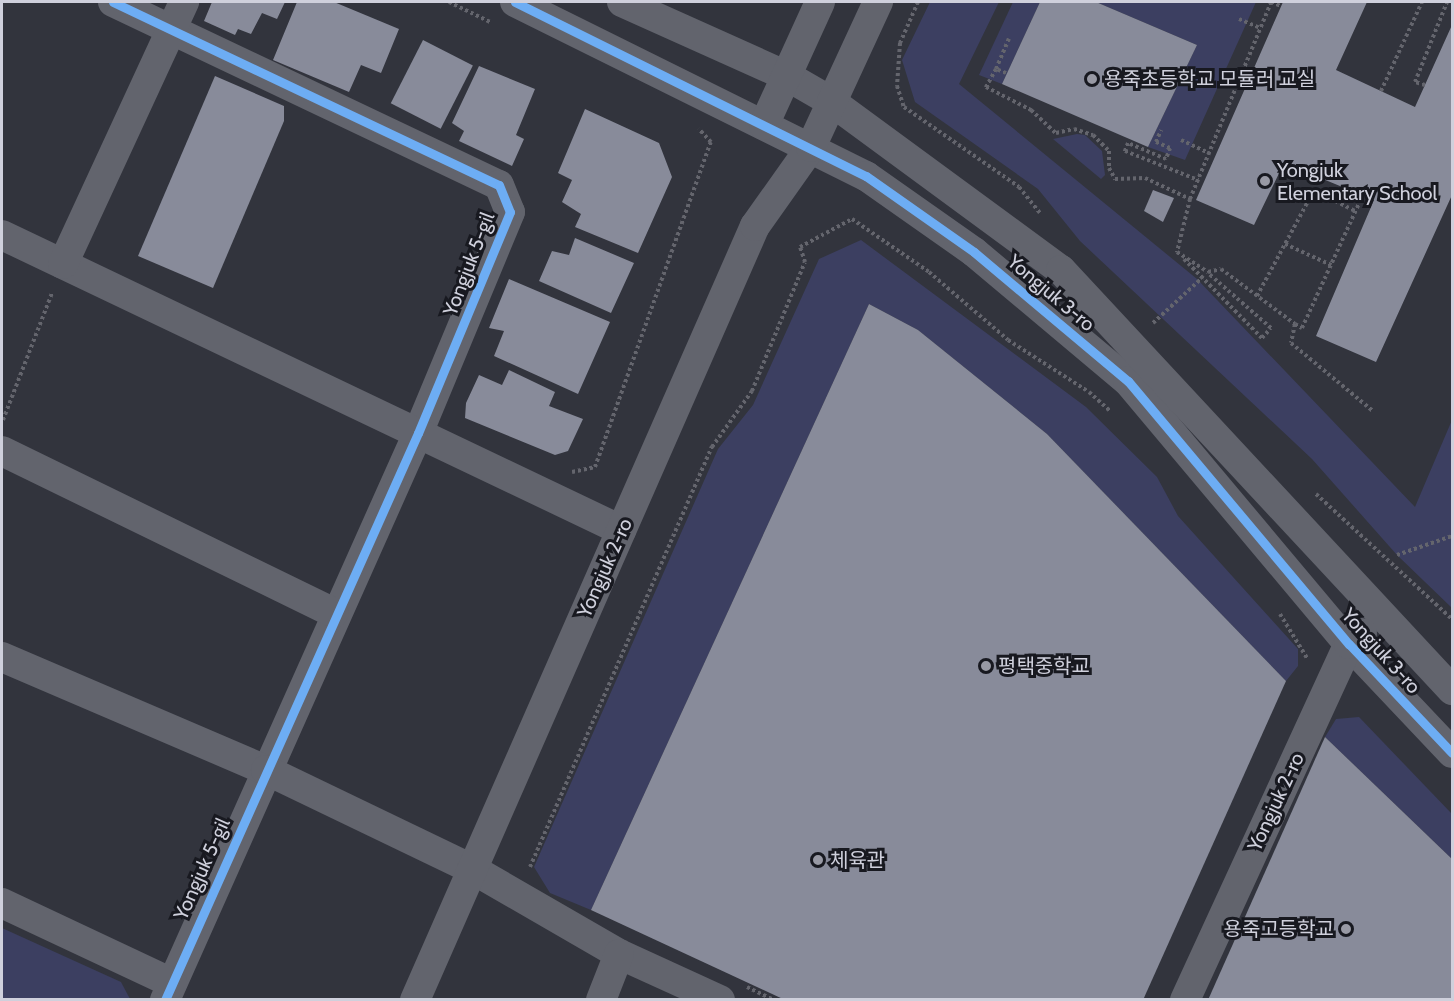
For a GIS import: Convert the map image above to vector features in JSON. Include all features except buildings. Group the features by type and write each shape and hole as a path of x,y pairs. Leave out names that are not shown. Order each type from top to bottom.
{"street":[{"name":"Yongjuk 5-gil","path":"2,903 168,991 334,613 418,432 506,230 510,212 499,185 178,14 113,2"},
{"name":"Yongjuk 3-ro","path":"515,2 867,176 974,252 1128,381 1349,644 1452,753"},
{"path":"622,2 787,76 832,102 1061,270 1452,690"},
{"path":"764,125 820,2"},
{"name":"Yongjuk 2-ro","path":"415,999 755,226 811,147 878,2"},
{"path":"63,264 178,14"},
{"path":"2,235 621,530"},
{"path":"2,451 334,613"},
{"name":"Yongjuk 2-ro","path":"1185,999 1349,644 1383,615"},
{"path":"2,657 266,771 472,869 620,954 731,992"},
{"path":"602,999 620,954"}],"path":[{"path":"1177,252 1190,199 1260,28 1271,2 1281,6"},
{"path":"1381,91 1422,2"},
{"path":"1425,85 1415,82 1447,2"},
{"path":"1239,19 1260,28"},
{"path":"1009,39 986,87 1030,110 1056,133 1074,129 1093,135 1109,151 1109,168 1115,179 1145,178 1190,199"},
{"path":"996,69 1006,73"},
{"path":"1159,129 1156,142 1170,148 1166,159 1128,143 1125,150 1198,180"},
{"path":"1181,140 1209,153"},
{"path":"1257,296 1314,189 1355,211"},
{"path":"1208,272 1221,269 1302,328 1363,195"},
{"path":"534,877 530,869 712,447 752,391 805,262 800,247 852,219 929,272 1008,340 1089,392 1116,416"},
{"path":"1285,244 1331,265"},
{"path":"1177,252 1208,272 1271,328 1262,338 1177,252"},
{"path":"2,424 63,264"},
{"path":"1151,326 1202,278"},
{"path":"1295,324 1291,343 1373,411"},
{"path":"1310,489 1452,620"},
{"path":"1397,555 1452,536"},
{"path":"1273,603 1308,656 1303,667"},
{"path":"731,992 774,999"}],"shaded area":[{"path":"930,2 999,2 959,84 1197,279 1415,507 1452,420 1452,608 1397,555 1312,459 1080,241 1038,189 915,102 902,60"},
{"path":"1013,2 1040,2 1002,84 979,75"},
{"path":"1096,2 1256,2 1185,160 1148,147 1197,45"},
{"path":"1077,134 1085,135 1102,151 1105,175 1101,179 1053,139"},
{"path":"861,240 1086,407 1157,477 1178,516 1298,649 1298,666 1286,681 1047,434 918,330 869,304 591,910 550,893 534,867 718,449 753,405 819,259"},
{"path":"1359,717 1452,814 1452,859 1325,737 1336,719"},
{"path":"2,928 121,982 130,999 2,999"}],"cycle path":[{"path":"113,2 499,185 510,212 418,433 165,1000"},
{"path":"515,2 866,176 974,252 1128,381 1349,644 1452,753"}],"place":[{"name":"용죽초등학교 모듈러 교실","path":"1092,79"},
{"name":"Yongjuk Elementary School","path":"1265,181"},
{"name":"평택중학교","path":"986,666"},
{"name":"체육관","path":"818,860"},
{"name":"용죽고등학교","path":"1346,929"}]}
